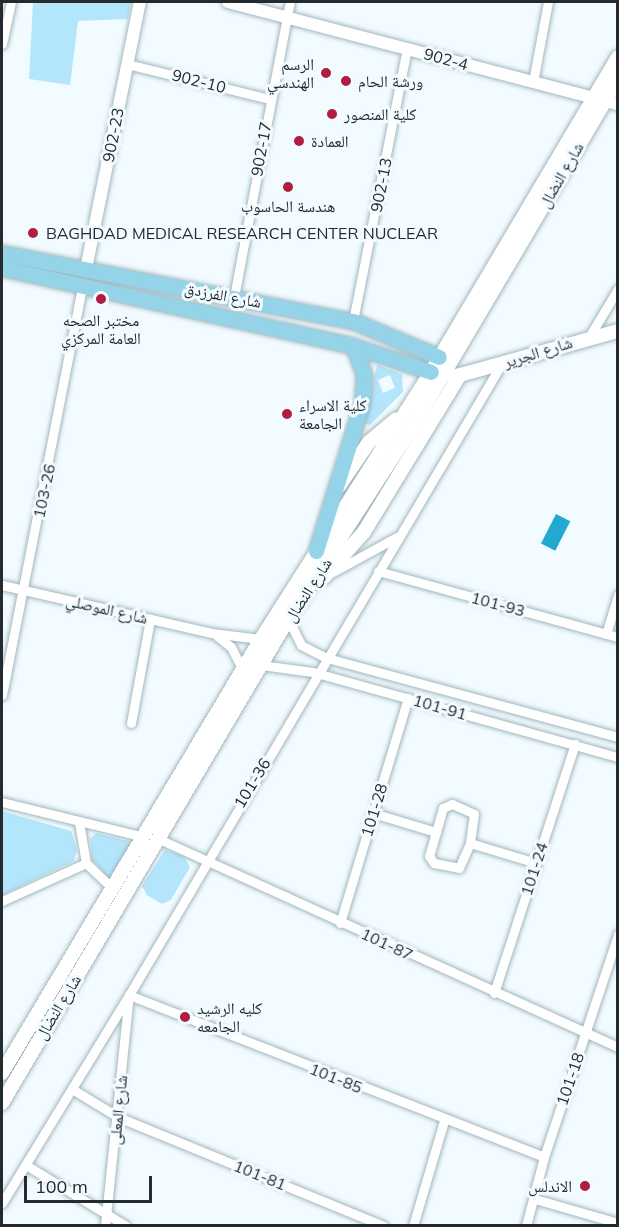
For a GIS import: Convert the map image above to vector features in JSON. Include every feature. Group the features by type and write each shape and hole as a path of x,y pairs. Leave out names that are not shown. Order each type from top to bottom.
{"main road":[{"name":"شارع النضال","path":"605,101 618,57"},
{"name":"شارع النضال","path":"2,1103 288,619 391,459 441,367 618,79"},
{"name":"شارع الفرزدق","path":"2,253 353,321 441,367"},
{"name":"شارع الفرزدق","path":"2,268 441,367"},
{"name":"شارع الجرير","path":"441,367 460,375 618,331"},
{"path":"316,551 362,403 364,374 353,346"},
{"name":"شارع النضال","path":"2,1073 261,639 402,415 441,367"},
{"path":"310,587 325,576 364,532 460,375"},
{"path":"334,494 369,442 402,415"},
{"path":"391,459 404,467"}],"street":[{"path":"2,44 11,2"},
{"name":"902-23","path":"86,269 140,2"},
{"name":"902-4","path":"228,2 605,101"},
{"name":"902-17","path":"234,297 290,2"},
{"path":"533,82 548,2"},
{"name":"902-13","path":"353,321 407,49"},
{"name":"902-10","path":"127,64 270,99"},
{"name":"103-26","path":"2,695 82,286"},
{"path":"590,337 618,289"},
{"name":"101-36","path":"2,1203 129,995 502,363"},
{"path":"325,576 401,534"},
{"name":"101-93","path":"378,571 618,637"},
{"name":"شارع الموصلي","path":"2,585 212,633 261,639"},
{"path":"606,633 618,595"},
{"path":"131,723 150,619"},
{"name":"101-91","path":"288,619 301,645 327,658 618,737"},
{"name":"شارع الموصلي","path":"212,633 231,646 243,671"},
{"name":"101-91","path":"261,665 318,673 618,757"},
{"name":"101-28","path":"339,922 408,698"},
{"name":"101-24","path":"494,993 575,744"},
{"path":"2,802 144,837"},
{"path":"452,804 474,814 470,843 459,868 434,863 429,855 443,808 452,804"},
{"path":"373,813 436,832"},
{"path":"79,822 86,863 111,887"},
{"name":"101-87","path":"159,839 494,993 618,1047"},
{"path":"470,843 536,863"},
{"path":"2,901 86,863"},
{"name":"101-18","path":"526,1226 535,1199 544,1157 618,934"},
{"name":"شارع المعلى","path":"106,1221 129,995"},
{"name":"101-85","path":"129,995 444,1121 544,1157"},
{"name":"101-81","path":"72,1089 118,1117 384,1226"},
{"path":"413,1226 444,1121"},
{"path":"26,1165 106,1221 126,1226"},
{"path":"535,1199 618,1223"}],"shaded area":[{"path":"33,2 131,2 128,19 78,21 70,85 29,79"},
{"path":"377,365 402,374 403,392 370,425 364,423","holes":["390,375 395,388 383,393 378,380"]},
{"path":"2,811 71,831 77,849 74,861 2,895"},
{"path":"96,833 128,841 130,846 110,881 92,859 90,839"},
{"path":"165,850 184,856 190,867 171,900 162,904 147,895 142,886"}],"water":[{"path":"556,514 570,521 555,551 541,543"}],"place":[{"name":"الرسم الهندسي","path":"326,73"},
{"name":"ورشة الحام","path":"346,81"},
{"name":"كلية المنصور","path":"332,114"},
{"name":"العمادة","path":"299,141"},
{"name":"هندسة الحاسوب","path":"288,187"},
{"name":"BAGHDAD MEDICAL RESEARCH CENTER NUCLEAR","path":"33,233"},
{"name":"مختبر الصحه العامة المركزي","path":"101,299"},
{"name":"كلية الاسراء الجامعة","path":"287,414"},
{"name":"كليه الرشيد الجامعه","path":"185,1017"},
{"name":"الاندلس","path":"585,1186"}]}
